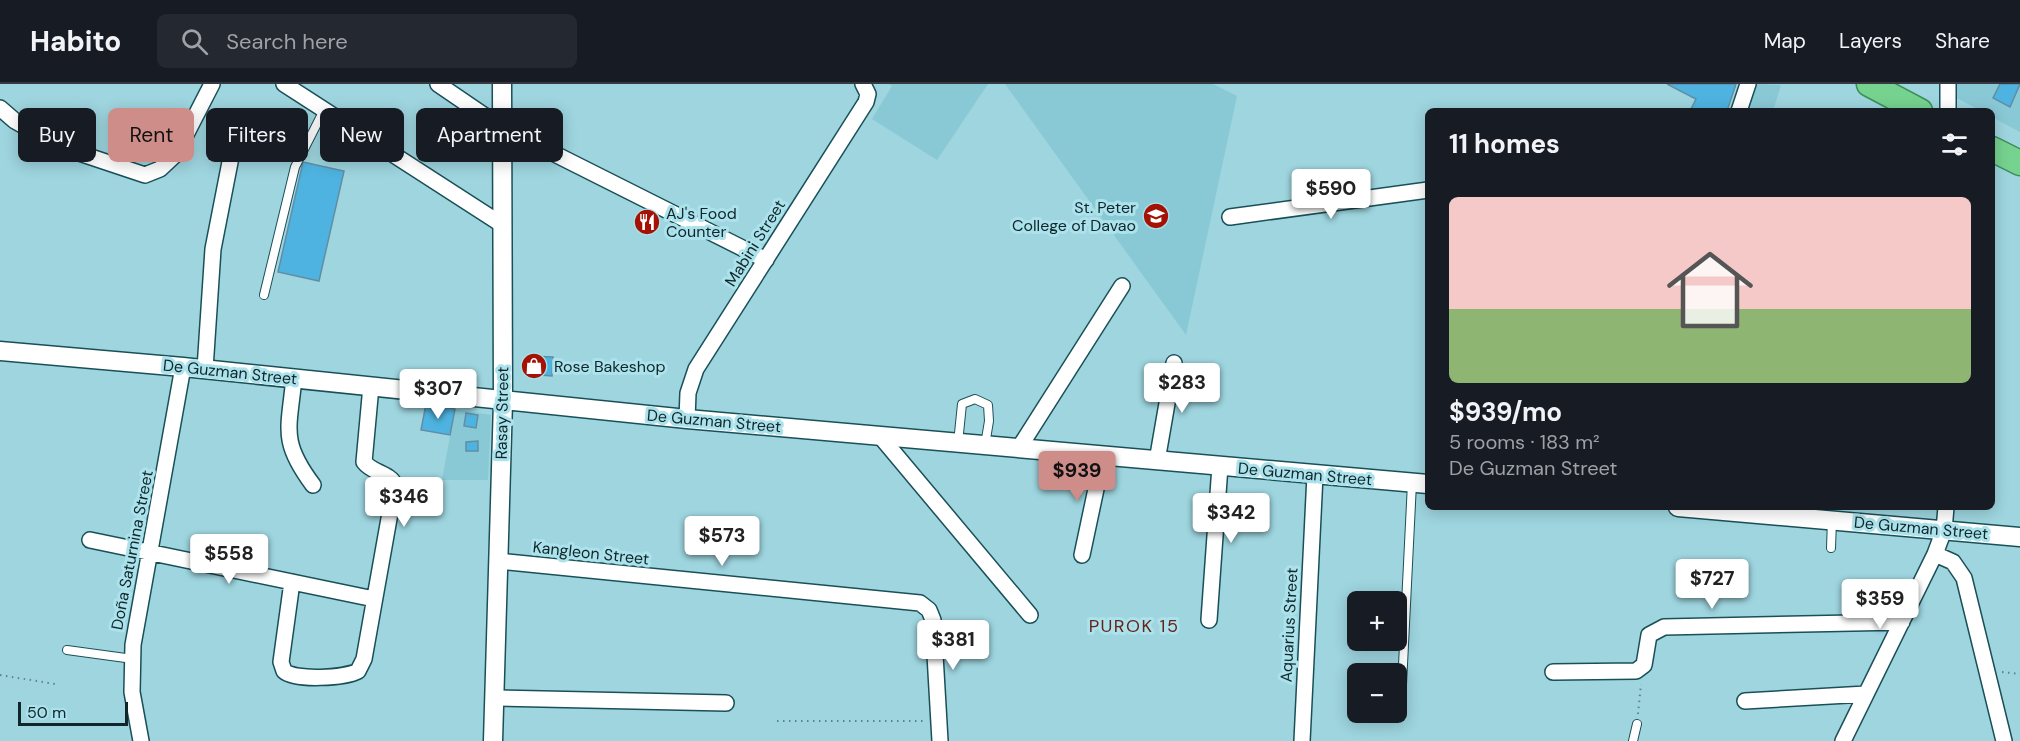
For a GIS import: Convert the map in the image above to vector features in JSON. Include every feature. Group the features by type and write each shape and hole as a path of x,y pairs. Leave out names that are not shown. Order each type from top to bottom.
{"highway":[{"path":"1869,84 1914,108"},
{"path":"1995,151 2020,164"}],"street":[{"path":"0,108 15,121 61,147 145,175 160,169 176,154 212,84"},
{"path":"284,84 321,108"},
{"path":"438,84 473,108"},
{"name":"Rasay Street","path":"501,108 502,84"},
{"path":"1740,108 1748,84"},
{"path":"1948,84 1948,108"},
{"name":"Mabini Street","path":"687,419 688,393 696,369 866,102 866,87"},
{"path":"563,158 766,260"},
{"path":"205,369 213,249 230,162"},
{"path":"404,162 501,224"},
{"name":"Rasay Street","path":"494,741 503,401 501,162"},
{"path":"1230,217 1425,190"},
{"path":"1019,448 1122,286"},
{"name":"De Guzman Street","path":"0,351 205,369 687,419 1420,483"},
{"path":"1157,461 1174,363"},
{"name":"Doña Saturnina Street","path":"141,741 132,692 133,645 183,367"},
{"path":"294,378 289,447 298,466 313,485"},
{"path":"292,582 281,662 284,671 292,676 345,675 358,671 364,659 396,485 391,478 374,471 364,462 371,386"},
{"path":"880,436 1030,615"},
{"path":"1082,555 1103,456"},
{"path":"1209,620 1220,466"},
{"name":"Aquarius Street","path":"1302,741 1315,475"},
{"name":"De Guzman Street","path":"1714,510 2020,537"},
{"path":"1843,741 1935,554 1944,530 1946,510"},
{"path":"90,540 374,599"},
{"path":"1935,554 1953,562 1964,578 2004,741"},
{"name":"Kangleon Street","path":"498,561 915,603 929,610 933,620 940,721"},
{"path":"1553,672 1630,672 1641,669 1644,665 1649,635 1664,627 1902,622"},
{"path":"1744,701 1866,694"},
{"path":"494,698 726,703"},
{"path":"940,721 940,741"}],"lane":[{"path":"264,296 295,166 320,118"},
{"path":"958,442 960,411 963,404 975,399 988,405 990,411 986,445"},
{"path":"1405,663 1420,483"},
{"path":"1831,548 1832,520"},
{"path":"67,650 132,660"},
{"path":"1633,741 1637,724"}],"path":[{"path":"1637,724 1641,669"},
{"path":"0,675 55,684"},
{"path":"777,721 940,721"}],"shaded area":[{"path":"889,84 988,84 937,160 872,119 892,86"},
{"name":"St. Peter College of Davao","path":"1005,84 1213,84 1237,96 1186,335"},
{"path":"1756,84 1781,85 1774,108 1749,108"},
{"path":"1955,84 2020,84 2020,132 1995,119 1995,108 1975,108 1955,97"},
{"path":"455,409 491,415 488,480 442,480"}],"building":[{"path":"1667,84 1736,84 1728,108 1692,108 1696,99"},
{"path":"2000,84 2020,84 2010,107 1993,98"},
{"path":"303,162 344,171 319,281 278,272"},
{"path":"528,356 553,357 552,376 527,374"},
{"path":"426,404 455,409 450,435 421,430"},
{"path":"466,413 478,415 476,428 464,426"},
{"path":"478,441 478,451 466,451 466,442"}],"place":[{"name":"St. Peter College of Davao","path":"1156,216"},
{"name":"AJ's Food Counter","path":"647,222"},
{"name":"Rose Bakeshop","path":"534,366"}],"district":[{"name":"PUROK 15","path":"1134,626"}]}
